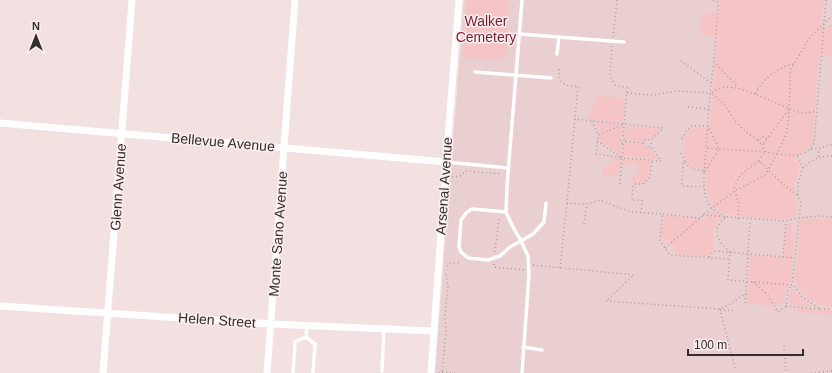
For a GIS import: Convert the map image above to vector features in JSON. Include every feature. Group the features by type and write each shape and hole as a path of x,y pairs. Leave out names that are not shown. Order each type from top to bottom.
{"street":[{"name":"Glenn Avenue","path":"103,373 132,0"},
{"name":"Monte Sano Avenue","path":"267,373 295,0"},
{"name":"Arsenal Avenue","path":"431,373 459,0"},
{"name":"Bellevue Avenue","path":"0,123 446,162"},
{"name":"Helen Street","path":"0,306 271,324 434,331"}],"lane":[{"path":"522,0 508,168 506,212 528,256 529,274 522,373"},
{"path":"519,34 624,42"},
{"path":"557,54 559,37"},
{"path":"475,72 551,78"},
{"path":"446,162 508,168"},
{"path":"506,212 472,209 467,212 461,220 459,247 461,252 468,258 488,260 500,256 533,234 544,222 546,203"},
{"path":"306,337 307,325"},
{"path":"382,371 384,329"},
{"path":"293,373 295,342 306,337"},
{"path":"306,337 315,344 313,373"},
{"path":"523,347 542,350"}],"path":[{"path":"617,0 611,79 615,85 627,88 623,138 620,141 623,144 620,184"},
{"path":"713,0 718,4 704,187 705,193 712,208 726,218"},
{"path":"706,148 798,155 804,154 810,149 814,143 826,0"},
{"path":"665,248 712,208 736,191 765,175 768,171 786,135 790,77 793,64 810,37 832,16"},
{"path":"681,61 711,83"},
{"path":"714,62 736,85 737,88"},
{"path":"755,94 759,86 767,78 777,71 793,64"},
{"path":"559,69 562,83 567,86 578,86 560,268"},
{"path":"712,93 718,87 737,88 805,114 817,111"},
{"path":"627,93 652,95 678,91 712,93 724,104 736,122 746,132 758,140 759,143 763,144 763,148 766,152"},
{"path":"688,107 710,109"},
{"path":"763,144 789,108"},
{"path":"574,119 663,128 651,140 647,139 644,143"},
{"path":"592,121 598,135 596,154 661,161 650,147 646,147 644,143 626,141 623,138"},
{"path":"598,135 624,124"},
{"path":"682,139 686,130 691,126 708,126"},
{"path":"708,126 720,149"},
{"path":"758,140 762,136 767,139"},
{"path":"650,147 652,145 651,140"},
{"path":"598,141 622,158"},
{"path":"623,144 626,141"},
{"path":"810,149 819,150 828,145 832,145"},
{"path":"704,172 720,149"},
{"path":"819,150 819,157"},
{"path":"738,219 740,204 734,188 740,175 759,161 766,152"},
{"path":"681,153 687,166 704,172"},
{"path":"798,155 803,168"},
{"path":"786,306 788,291 792,284 801,204 798,195 798,184 803,168 810,162 819,157 832,156"},
{"path":"641,213 642,200 632,200 632,186 635,184 643,184 650,177 652,160"},
{"path":"759,161 786,187 798,195"},
{"path":"685,162 683,164 682,186 704,187"},
{"path":"451,172 452,177 456,177 466,171 501,174"},
{"path":"567,202 587,204 600,200 631,212 700,218"},
{"path":"584,224 587,204"},
{"path":"662,214 660,242 670,255 729,259"},
{"path":"703,215 750,220 786,221 818,216 832,218"},
{"path":"495,252 499,218"},
{"path":"726,218 720,222 717,231 720,240 730,252 728,280 792,284 802,297 820,308"},
{"path":"745,303 750,220"},
{"path":"783,257 786,221"},
{"path":"709,258 713,252 717,251 795,258"},
{"path":"442,372 448,287 446,266 450,263 461,263"},
{"path":"494,264 494,267 524,270"},
{"path":"534,265 634,275 606,301 736,311"},
{"path":"754,282 767,294 778,312 786,306 832,309"},
{"path":"720,310 746,293"},
{"path":"720,310 735,368"},
{"path":"784,346 786,373"},
{"path":"812,373 832,371"},
{"path":"439,373 456,373"}],"shaded area":[{"path":"464,0 832,0 832,373 435,373"}],"green space":[{"name":"Walker Cemetery","path":"466,0 509,0 506,58 503,60 463,58"},
{"path":"716,0 824,0 821,28 825,28 832,24 832,57 819,56 812,143 807,150 795,157 800,164 794,187 797,200 796,217 778,219 747,217 718,210 712,204 708,196 706,172 691,166 685,160 685,137 688,131 692,128 710,125 717,36 700,34 701,18 713,12 719,14 719,3"},
{"path":"597,96 626,98 623,123 587,119"},
{"path":"594,122 621,125 599,134"},
{"path":"623,126 622,137 619,140 621,145 621,156 599,141 599,135"},
{"path":"626,126 661,129 651,139 646,138 643,142 627,140 624,137"},
{"path":"628,142 643,143 645,148 650,148 658,159 623,156 624,145"},
{"path":"613,157 621,158 619,177 601,175 602,168 612,161"},
{"path":"623,159 651,161 650,173 643,183 634,183 631,185 632,176 637,174 638,169 634,164 622,165"},
{"path":"713,210 723,217 717,222 716,228 713,229 712,232 714,239 713,247 716,250 707,256 675,254 674,248 671,244 667,240 661,238 663,215 695,218 703,221 706,218 705,217"},
{"path":"802,219 832,219 832,307 820,305 809,299 800,291 795,280 800,222"},
{"path":"795,222 792,226 793,230 795,231 791,279 783,301 781,304 771,304 772,306 763,306 763,304 746,304 750,255 783,258 787,224"},
{"path":"791,289 794,289 800,298 813,307 808,305 791,305 789,298"},
{"path":"798,308 832,311 832,315 795,312"}]}
